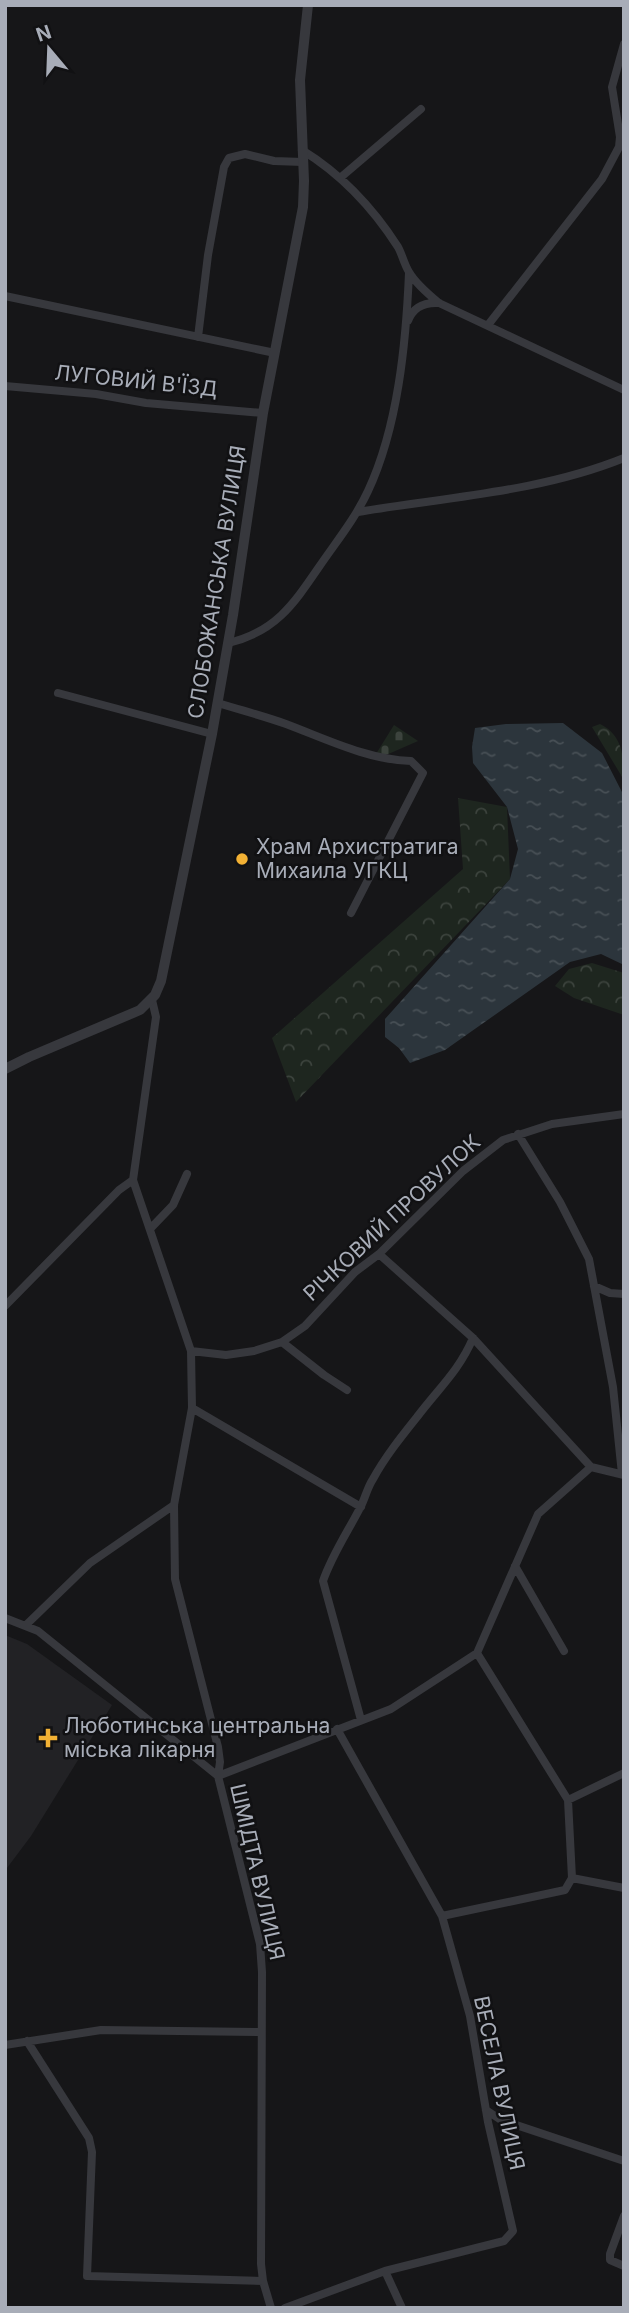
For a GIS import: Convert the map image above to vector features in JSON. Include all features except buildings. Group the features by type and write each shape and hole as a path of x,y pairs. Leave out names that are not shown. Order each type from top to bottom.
{"street":[{"name":"СЛОБОЖАНСЬКА ВУЛИЦЯ","path":"152,1000 161,981 218,703 263,413 303,207 300,80 307,5"},
{"path":"488,325 602,179 619,147 620,136 612,86 624,44"},
{"path":"341,178 421,109"},
{"path":"302,150 341,178 387,230 400,250 409,273 421,288 439,303 624,390"},
{"path":"198,337 208,255 224,167 229,158 245,154 274,161 303,162"},
{"path":"228,643 249,639 270,627 299,597 358,512 383,456 388,436 407,324 409,273"},
{"path":"5,296 275,352"},
{"path":"407,324 415,309 422,305 439,303"},
{"name":"ЛУГОВИЙ В'ЇЗД","path":"5,386 96,394 146,403 263,413"},
{"path":"358,512 532,486 624,458"},
{"path":"58,693 212,734"},
{"path":"218,703 282,722 371,755 392,761 411,761 423,773 351,913"},
{"path":"5,1069 127,1017 152,1000"},
{"name":"ШМІДТА ВУЛИЦЯ","path":"152,1000 156,1017 133,1180 191,1351 192,1408 174,1505 175,1579 218,1747 218,1776 260,1944 261,2246 263,2281 271,2308"},
{"name":"РІЧКОВИЙ ПРОВУЛОК","path":"191,1351 226,1355 282,1342 305,1326 355,1272 379,1254 463,1171 503,1140 552,1124 624,1114"},
{"path":"379,1254 474,1338 591,1468 623,1474 613,1387 594,1286 583,1244 518,1133"},
{"path":"150,1229 173,1205 187,1174"},
{"path":"5,1306 119,1190 133,1180"},
{"path":"594,1286 610,1293 624,1294"},
{"path":"361,1720 323,1581 329,1563 361,1507 370,1482 420,1413 454,1374 474,1338"},
{"path":"282,1342 347,1390"},
{"path":"192,1408 361,1507"},
{"path":"5,1618 38,1631 218,1776 391,1709 477,1653 538,1514 591,1468"},
{"path":"26,1625 90,1563 174,1505"},
{"path":"515,1566 564,1651"},
{"path":"442,1916 565,1890 572,1878 568,1800 477,1653"},
{"name":"ВЕСЕЛА ВУЛИЦЯ","path":"285,2308 385,2271 504,2241 513,2231 486,2109 470,2017 442,1916 337,1729"},
{"path":"568,1800 624,1773"},
{"path":"572,1878 624,1888"},
{"path":"5,2045 101,2030 261,2032"},
{"path":"27,2041 89,2138 92,2152 87,2276 263,2281"},
{"path":"486,2109 501,2120 624,2161"},
{"path":"624,2216 610,2254 610,2260 624,2266"},
{"path":"385,2271 402,2308"}],"shaded area":[{"name":"Люботинська центральна міська лікарня","path":"5,1635 27,1644 112,1705 31,1836 7,1868 5,1880"}],"green space":[{"path":"600,724 613,734 621,748 624,780 592,727"},
{"path":"394,725 418,741 386,755 376,754"},
{"path":"458,798 507,807 510,879 296,1102 272,1038 463,869"},
{"path":"592,963 624,973 624,1015 574,998 555,986 569,969"}],"water":[{"path":"563,723 602,753 624,796 624,965 601,954 570,962 445,1050 410,1063 399,1048 385,1037 385,1019 510,879 518,849 507,807 473,763 475,728 506,724"}],"place":[{"name":"Храм Архистратига Михаила УГКЦ","path":"242,859"},
{"name":"Люботинська центральна міська лікарня","path":"48,1738"}]}
